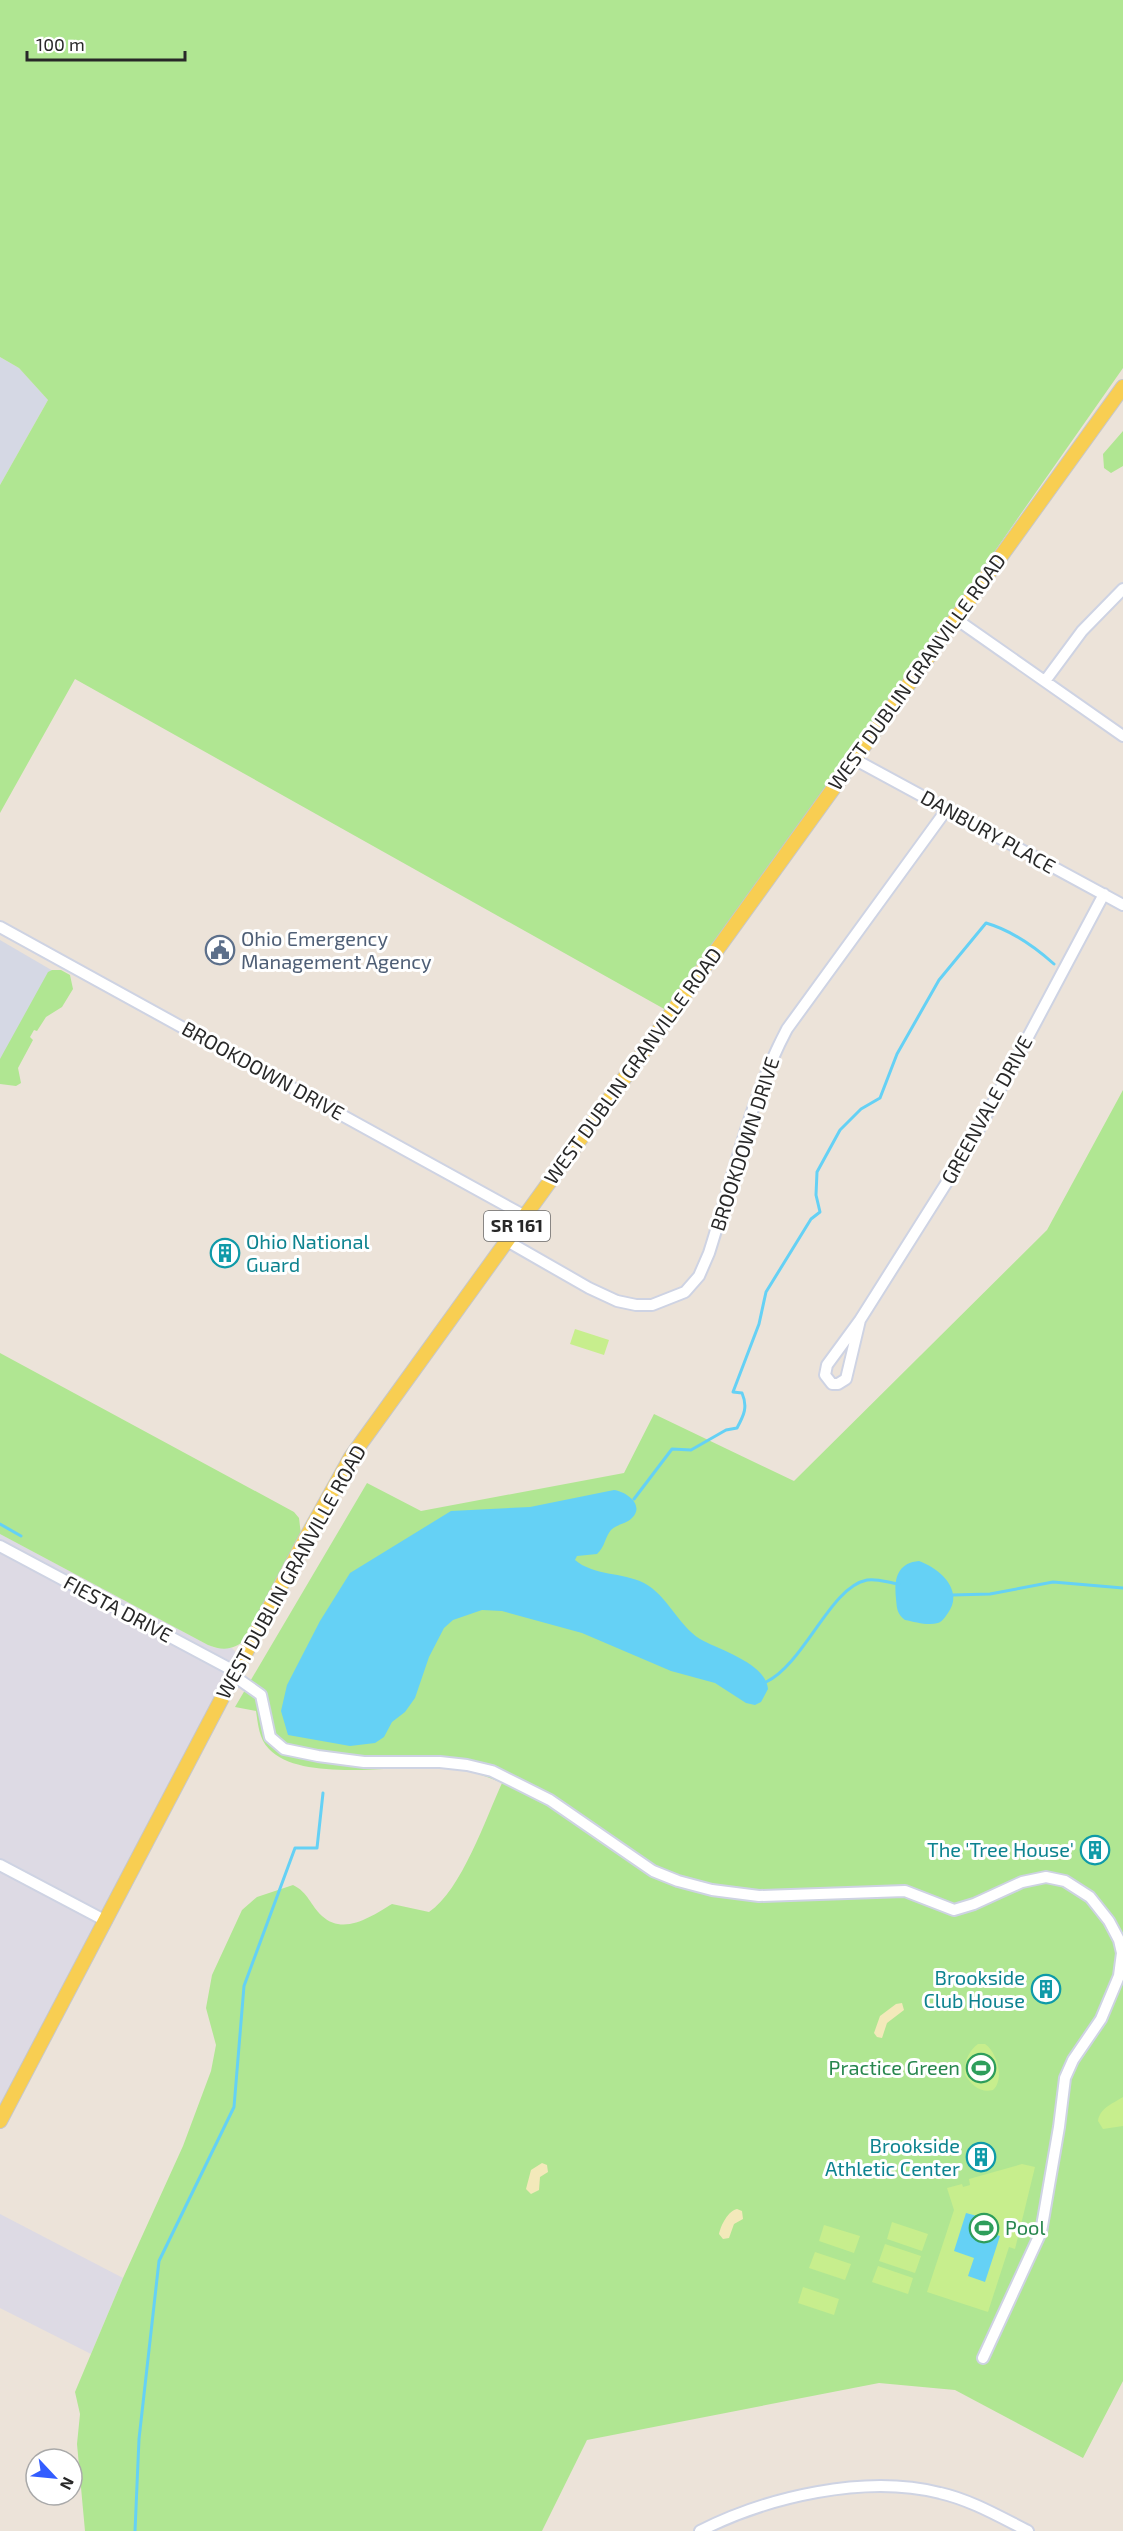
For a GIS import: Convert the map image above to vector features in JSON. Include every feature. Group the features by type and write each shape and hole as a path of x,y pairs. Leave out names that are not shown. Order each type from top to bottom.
{"main road":[{"name":"WEST DUBLIN GRANVILLE ROAD","path":"0,2121 306,1538 351,1457 1123,387"}],"street":[{"path":"1045,681 1088,624 1123,589"},
{"path":"956,619 1123,736"},
{"name":"DANBURY PLACE","path":"854,759 1123,905"},
{"name":"BROOKDOWN DRIVE","path":"507,1241 589,1288 617,1301 636,1305 652,1305 685,1292 699,1276 709,1253 756,1101 774,1054 787,1029 947,809"},
{"name":"GREENVALE DRIVE","path":"860,1320 846,1379 838,1384 832,1384 825,1375 827,1365 860,1320 971,1144 1104,894"},
{"name":"BROOKDOWN DRIVE","path":"0,927 525,1216"},
{"name":"FIESTA DRIVE","path":"0,1546 235,1674 261,1695 270,1737 284,1749 364,1762 440,1762 467,1765 492,1772 550,1800 645,1866 687,1884 722,1892 759,1896 905,1891 918,1894 952,1910 970,1906 1037,1878 1059,1880 1084,1892 1101,1910 1117,1935 1122,1950 1121,1966 1113,1994 1104,2014 1073,2060 1065,2078 1058,2134 1039,2237 983,2358"},
{"path":"0,1865 106,1921"},
{"path":"700,2531 742,2511 774,2502 836,2490 881,2487 912,2488 964,2500 1028,2531"}],"shaded area":[{"path":"0,357 19,368 48,400 0,485"},
{"path":"0,940 60,975 0,1080"},
{"path":"0,1534 208,1645 216,1648 232,1648 244,1661 0,2122"},
{"path":"0,2214 123,2278 91,2354 0,2308"}],"green space":[{"path":"0,0 1123,0 1123,368 964,595 666,1010 75,679 0,813 0,485 48,400 19,368 0,357"},
{"path":"1123,431 1123,466 1111,473 1104,468 1103,454"},
{"path":"61,970 70,975 73,989 62,1007 46,1017 30,1037 33,1040 18,1068 21,1083 16,1086 0,1084 0,1059 48,972"},
{"path":"1123,1090 1123,2381 1083,2458 955,2390 879,2383 587,2440 542,2531 85,2531 83,2507 84,2447 77,2447 80,2414 75,2392 123,2278 183,2146 211,2071 216,2045 206,2008 212,1975 242,1910 257,1897 293,1885 306,1895 322,1916 339,1924 358,1922 392,1904 429,1912 441,1902 462,1871 502,1783 469,1772 443,1767 348,1770 302,1766 283,1759 269,1749 261,1736 256,1711 235,1707 367,1483 421,1511 624,1473 654,1414 794,1481 1047,1230"},
{"path":"575,1329 609,1340 604,1355 570,1344"},
{"path":"0,1353 294,1512 299,1518 301,1535 246,1639 228,1648 208,1645 0,1534"},
{"name":"Practice Green","path":"978,2044 985,2044 996,2059 999,2079 993,2090 977,2088 965,2075 967,2058"},
{"path":"1123,2097 1123,2126 1103,2129 1098,2121 1101,2113"},
{"name":"Pool","path":"1022,2164 1035,2167 1015,2249 1009,2247 988,2312 927,2292 954,2210 947,2188 962,2184 963,2187 970,2185 969,2179"},
{"path":"892,2222 928,2234 922,2251 887,2239"},
{"path":"824,2225 860,2236 854,2253 819,2241"},
{"path":"885,2244 921,2256 915,2273 879,2261"},
{"path":"815,2252 851,2264 845,2280 809,2268"},
{"path":"878,2266 913,2278 908,2294 872,2282"},
{"path":"803,2287 839,2299 834,2315 798,2303"}],"sand":[{"path":"902,2003 904,2010 887,2023 882,2038 877,2037 874,2033 880,2016 896,2004"},
{"path":"542,2163 547,2165 548,2172 540,2177 539,2190 531,2194 526,2189 531,2170"},
{"path":"737,2209 742,2211 743,2219 734,2224 729,2238 723,2239 719,2234 723,2223 731,2212"}],"water":[{"path":"614,1490 624,1493 633,1500 635,1513 630,1520 611,1530 597,1554 577,1556 575,1560 591,1569 627,1577 652,1588 692,1633 740,1658 759,1672 768,1689 761,1702 755,1705 746,1703 715,1683 671,1671 582,1633 502,1611 482,1610 453,1620 444,1628 429,1657 415,1698 405,1712 392,1722 384,1737 375,1743 350,1746 288,1735 281,1711 287,1685 320,1621 350,1573 451,1511 530,1507"},
{"path":"919,1561 935,1569 952,1589 952,1605 945,1617 938,1623 926,1624 905,1620 898,1611 895,1592 898,1574 905,1565"},
{"path":"966,2213 981,2217 977,2229 1000,2236 985,2282 968,2276 974,2258 954,2251"}],"waterway":[{"path":"634,1499 672,1449 691,1450 726,1430 737,1428 745,1403 742,1393 733,1392 759,1324 766,1292 811,1219 820,1212 816,1195 817,1172 840,1130 861,1109 880,1098 897,1054 939,980 986,923 1022,940 1054,964"},
{"path":"0,1524 21,1536"},
{"path":"766,1682 793,1659 829,1610 854,1586 867,1580 899,1584"},
{"path":"952,1595 990,1594 1053,1582 1123,1588"},
{"path":"135,2531 139,2439 159,2261 234,2107 244,1986 295,1848 317,1848 323,1793"}],"place":[{"name":"Ohio Emergency Management Agency","path":"220,950"},
{"name":"Ohio National Guard","path":"225,1253"},
{"name":"The 'Tree House'","path":"1095,1850"},
{"name":"Brookside Club House","path":"1046,1989"},
{"name":"Practice Green","path":"981,2068"},
{"name":"Brookside Athletic Center","path":"981,2157"},
{"name":"Pool","path":"984,2228"}]}
